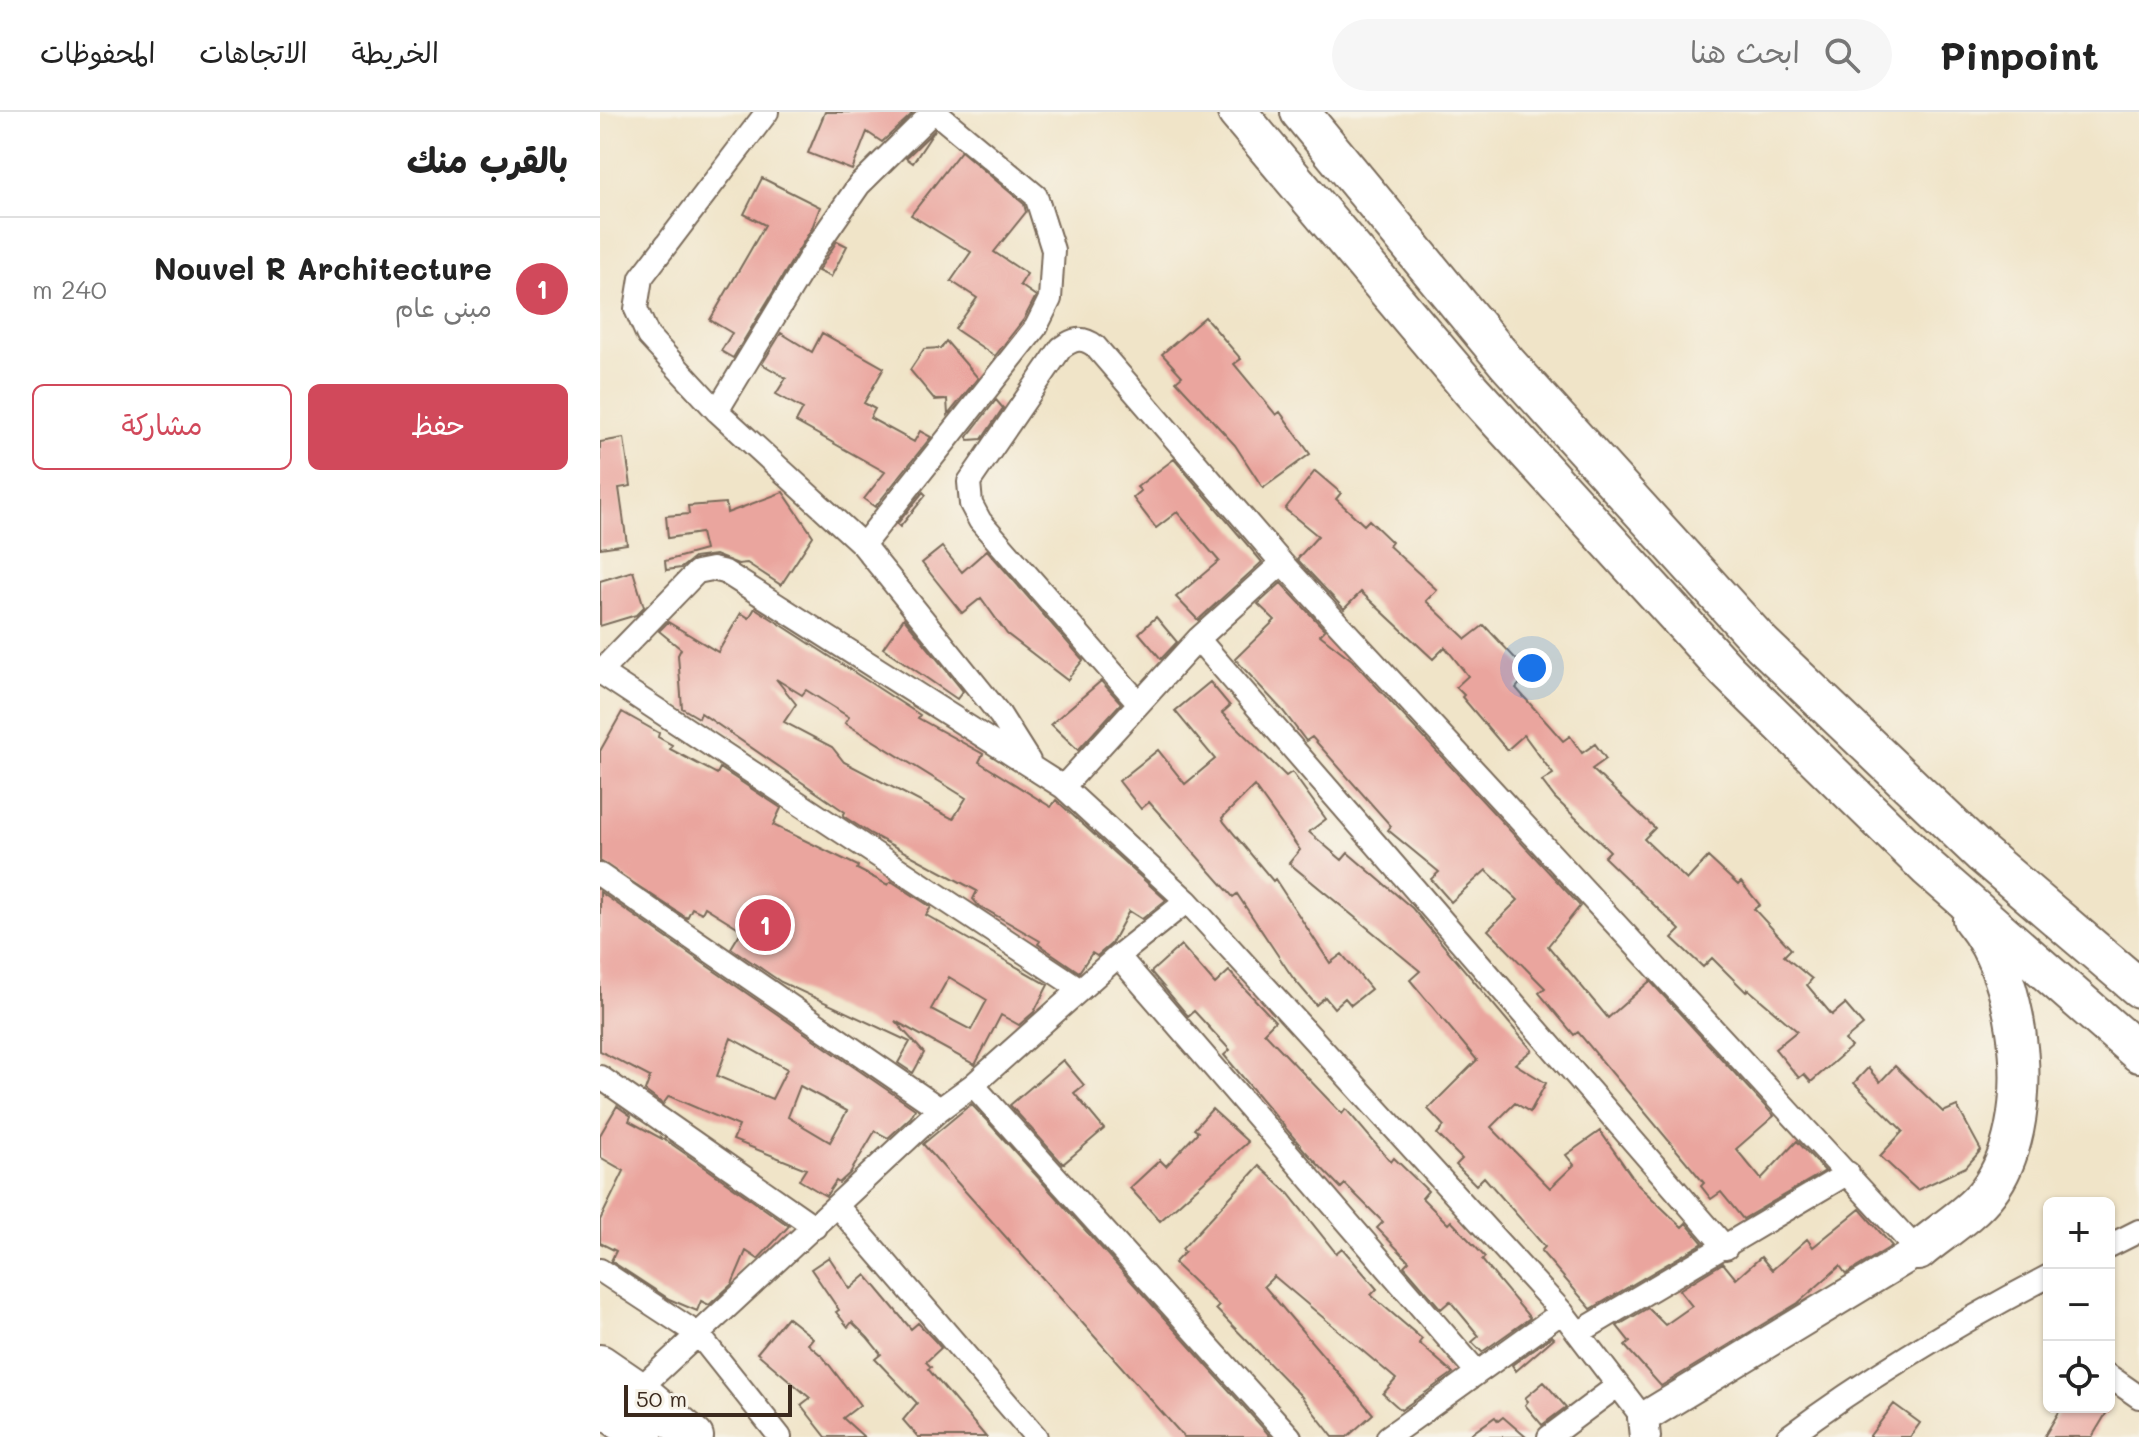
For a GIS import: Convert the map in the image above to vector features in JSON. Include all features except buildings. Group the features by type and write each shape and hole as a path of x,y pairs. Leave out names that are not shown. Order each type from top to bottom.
{"highway":[{"path":"1237,112 1471,390 1727,671 1928,868 2139,1053"},
{"path":"1300,112 1507,363 1762,644 1982,854 2139,988"},
{"path":"1918,1251 1987,1193 2014,1139 2022,1098 2020,1057 2001,975 1977,925 1928,868"},
{"path":"600,1364 638,1390 694,1437"},
{"path":"600,1405 643,1437"}],"street":[{"path":"767,112 641,278 636,309 648,336 717,411 863,545 1000,715 1033,768"},
{"path":"717,411 818,244 859,185 934,112 1036,196 1053,250 1050,299 1036,327 863,545"},
{"path":"1080,989 600,672 697,572 712,569 725,572 1063,787 1187,901 1562,1312 1644,1427 1918,1251 1282,563 1095,346 1086,339 1077,339 1061,348 969,482 971,504 980,521 1139,703"},
{"path":"1063,787 1198,639 1282,563"},
{"path":"1198,639 1726,1248"},
{"path":"600,875 940,1109"},
{"path":"638,1390 940,1109 973,1085 1118,956 1187,901"},
{"path":"1118,956 1477,1372"},
{"path":"600,1077 815,1227"},
{"path":"973,1085 1290,1437"},
{"path":"1578,1333 1848,1173"},
{"path":"837,1206 1036,1437"},
{"path":"2115,1243 2139,1231"},
{"path":"600,1270 699,1335 780,1437"},
{"path":"1788,1437 1862,1382 1960,1322 2043,1279"},
{"path":"1388,1437 1562,1312"},
{"path":"2115,1380 2139,1397"},
{"path":"1549,1437 1617,1386"}],"place":[{"name":"Nouvel R Architecture","path":"765,925"}]}
